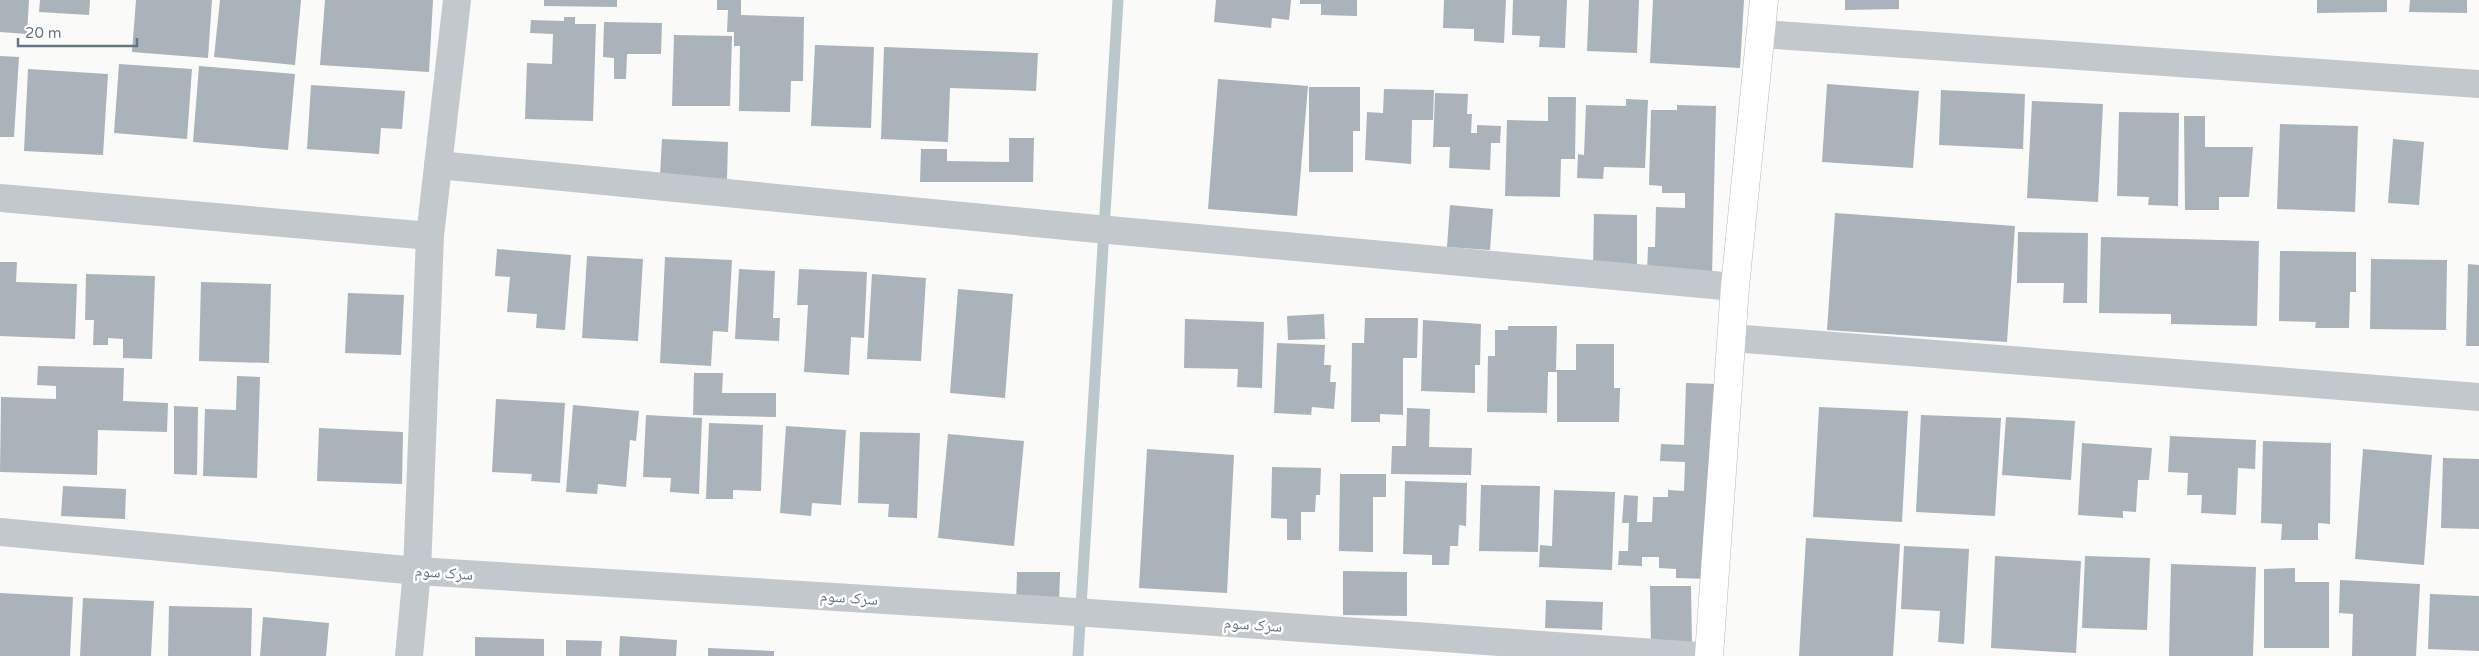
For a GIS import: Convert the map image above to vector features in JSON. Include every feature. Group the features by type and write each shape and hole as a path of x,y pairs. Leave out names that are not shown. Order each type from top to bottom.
{"main road":[{"path":"1708,656 1735,288 1764,0"}],"street":[{"path":"408,656 417,570 430,236 457,0"},
{"path":"1762,34 2479,84"},
{"path":"438,165 1735,288"},
{"path":"0,198 430,236"},
{"path":"1732,338 2479,397"},
{"name":"سرک سوم","path":"0,532 417,570 1061,611 1698,656"}],"building":[{"path":"0,0 29,0 27,34 0,32"},
{"path":"40,0 90,0 89,15 39,12"},
{"path":"136,0 212,0 208,58 132,52"},
{"path":"220,0 301,0 295,65 214,57"},
{"path":"325,0 433,0 429,72 320,65"},
{"path":"544,0 617,0 617,7 544,6"},
{"path":"717,0 741,0 741,15 804,17 803,81 791,81 790,112 739,111 740,46 734,46 734,32 727,32 728,10 717,10"},
{"path":"1216,0 1291,0 1289,20 1272,18 1271,28 1214,22"},
{"path":"1300,0 1357,0 1357,16 1321,15 1321,4 1300,4"},
{"path":"1444,0 1506,0 1504,43 1474,41 1474,29 1443,28"},
{"path":"1513,0 1567,0 1565,48 1539,47 1540,36 1512,35"},
{"path":"1589,0 1639,0 1637,53 1587,51"},
{"path":"1653,0 1744,0 1740,68 1650,63"},
{"path":"1845,0 1899,0 1899,9 1845,10"},
{"path":"2317,0 2387,0 2387,12 2317,13"},
{"path":"2410,0 2467,0 2467,13 2409,12"},
{"path":"564,17 575,17 575,24 596,24 593,121 525,119 527,63 552,64 553,34 530,33 531,20 564,21"},
{"path":"604,22 662,23 661,54 627,54 626,79 614,79 614,58 603,57"},
{"path":"674,35 732,36 730,106 672,106"},
{"path":"815,45 874,47 871,128 811,126"},
{"path":"884,47 1038,53 1036,91 950,88 948,142 881,139"},
{"path":"0,56 19,57 14,137 0,137"},
{"path":"119,64 192,69 187,139 114,133"},
{"path":"199,66 295,74 288,150 193,142"},
{"path":"28,69 108,74 103,155 24,151"},
{"path":"1218,79 1308,86 1297,216 1208,209"},
{"path":"1827,84 1919,91 1913,168 1822,162"},
{"path":"311,85 405,91 402,129 381,128 379,154 307,149"},
{"path":"1309,87 1360,87 1360,131 1353,131 1353,172 1309,172"},
{"path":"1384,89 1434,90 1433,120 1412,120 1411,164 1365,160 1367,112 1383,113"},
{"path":"1941,90 2025,94 2023,149 1939,145"},
{"path":"1435,93 1468,94 1467,114 1472,114 1471,133 1477,133 1477,125 1501,126 1500,143 1491,143 1490,170 1449,168 1450,147 1433,147"},
{"path":"1548,97 1576,97 1575,159 1561,159 1560,197 1505,196 1507,120 1548,121"},
{"path":"1626,99 1648,100 1645,168 1604,167 1603,179 1577,178 1578,154 1584,155 1586,105 1626,106"},
{"path":"2032,101 2103,104 2098,202 2027,198"},
{"path":"1677,105 1716,106 1712,276 1647,274 1648,247 1655,247 1656,207 1685,208 1685,193 1662,193 1662,186 1649,185 1651,110 1677,110"},
{"path":"2119,112 2179,113 2178,206 2148,205 2149,197 2117,196"},
{"path":"2184,116 2205,116 2205,147 2253,147 2249,197 2219,197 2219,210 2185,210"},
{"path":"2280,124 2358,126 2355,212 2277,209"},
{"path":"1009,138 1034,138 1033,182 920,182 921,149 947,149 947,161 1009,162"},
{"path":"662,139 728,142 727,180 660,176"},
{"path":"2393,139 2424,142 2419,205 2388,203"},
{"path":"1450,205 1493,209 1490,250 1447,247"},
{"path":"1835,213 2015,226 2007,342 1827,330"},
{"path":"1594,214 1637,215 1637,268 1593,267"},
{"path":"2018,232 2088,233 2087,303 2063,303 2064,283 2017,283"},
{"path":"2101,237 2259,241 2257,326 2171,324 2171,314 2099,313"},
{"path":"497,249 571,255 565,330 536,328 537,314 507,312 510,277 495,276"},
{"path":"2280,251 2356,252 2356,292 2350,292 2349,328 2315,328 2316,322 2279,321"},
{"path":"587,256 643,259 638,341 582,338"},
{"path":"665,257 732,260 728,332 713,331 711,366 660,363"},
{"path":"2371,259 2447,260 2446,330 2370,329"},
{"path":"0,262 17,262 16,282 77,284 75,339 0,336"},
{"path":"2468,264 2479,265 2479,346 2466,346"},
{"path":"739,269 775,271 773,318 780,318 779,341 735,339"},
{"path":"799,269 867,272 864,338 851,337 849,375 804,372 808,305 797,305"},
{"path":"86,274 155,276 152,359 123,358 123,339 108,338 108,345 93,345 94,320 85,320"},
{"path":"872,274 926,278 921,361 867,359"},
{"path":"201,282 271,284 269,363 199,361"},
{"path":"958,289 1013,294 1005,398 950,393"},
{"path":"348,293 404,295 401,355 345,353"},
{"path":"1324,314 1325,339 1288,340 1287,316"},
{"path":"1365,318 1418,318 1417,358 1403,358 1403,415 1380,414 1380,422 1351,422 1352,343 1364,343"},
{"path":"1185,319 1264,322 1262,388 1237,387 1238,369 1184,368"},
{"path":"1423,320 1481,324 1480,365 1475,365 1475,393 1421,391"},
{"path":"1508,326 1557,326 1556,370 1576,370 1576,344 1614,344 1614,388 1620,388 1619,422 1557,422 1557,372 1548,372 1547,413 1487,412 1488,356 1495,356 1495,330 1508,330"},
{"path":"1277,343 1325,345 1324,365 1331,365 1330,382 1336,382 1334,409 1312,407 1311,415 1274,413"},
{"path":"38,366 124,368 123,401 168,403 167,432 98,430 97,475 0,472 1,397 56,399 56,386 37,385"},
{"path":"694,373 723,373 722,393 776,393 776,417 693,415"},
{"path":"237,376 260,377 257,478 203,476 205,409 236,410"},
{"path":"1686,383 1717,384 1711,579 1676,578 1676,569 1659,568 1659,557 1642,557 1642,566 1618,565 1619,551 1628,551 1629,523 1622,523 1624,495 1638,496 1637,522 1652,522 1653,497 1668,497 1668,490 1684,491 1685,462 1660,461 1661,444 1684,445"},
{"path":"496,399 565,403 560,483 531,481 532,474 492,472"},
{"path":"573,405 639,411 636,441 630,440 626,487 598,484 597,494 566,492"},
{"path":"174,406 198,407 197,475 174,474"},
{"path":"1819,407 1908,411 1902,522 1813,517"},
{"path":"1407,408 1430,409 1429,447 1472,448 1471,475 1391,474 1392,446 1406,446"},
{"path":"646,415 702,418 699,494 670,492 671,478 643,477"},
{"path":"1921,415 2001,418 1995,516 1916,512"},
{"path":"2006,417 2075,421 2071,480 2002,475"},
{"path":"709,423 763,425 761,491 733,490 733,499 706,499"},
{"path":"786,426 846,430 841,505 812,503 811,516 780,513"},
{"path":"319,428 403,432 402,484 317,481"},
{"path":"860,432 920,433 917,518 888,517 889,504 858,503"},
{"path":"948,434 1024,441 1014,546 938,538"},
{"path":"2170,436 2256,440 2255,469 2238,468 2236,515 2201,513 2202,495 2187,495 2188,473 2168,472"},
{"path":"2263,441 2331,443 2330,524 2318,523 2318,540 2281,540 2282,524 2261,523"},
{"path":"2082,443 2152,448 2149,480 2138,480 2136,512 2123,511 2123,518 2078,515"},
{"path":"1147,449 1234,455 1227,593 1139,588"},
{"path":"2363,449 2432,455 2424,565 2355,559"},
{"path":"2443,458 2479,459 2479,529 2441,528"},
{"path":"1272,467 1321,468 1320,495 1316,495 1315,512 1301,512 1301,540 1287,540 1287,519 1271,518"},
{"path":"1340,474 1386,474 1386,497 1373,497 1373,552 1339,551"},
{"path":"1405,481 1467,483 1466,526 1459,525 1458,546 1450,546 1449,565 1432,565 1432,555 1403,554"},
{"path":"1481,485 1540,486 1538,552 1479,551"},
{"path":"63,486 126,489 125,519 61,516"},
{"path":"1554,490 1615,492 1612,570 1539,567 1540,545 1552,546"},
{"path":"1806,538 1900,544 1893,656 1799,656"},
{"path":"1904,546 1969,549 1964,644 1938,642 1940,611 1901,609"},
{"path":"1995,556 2081,561 2076,653 1991,648"},
{"path":"2085,556 2150,558 2147,630 2082,628"},
{"path":"2171,564 2256,567 2253,656 2169,656"},
{"path":"2295,568 2295,582 2329,582 2329,648 2264,648 2264,569"},
{"path":"1343,571 1407,572 1407,616 1343,615"},
{"path":"1017,572 1060,572 1059,605 1016,604"},
{"path":"2340,580 2420,584 2416,656 2352,656 2353,614 2339,613"},
{"path":"1650,586 1691,586 1692,646 1651,646"},
{"path":"0,593 73,597 70,656 0,656"},
{"path":"2430,594 2479,596 2479,651 2428,649"},
{"path":"83,598 154,601 151,656 80,656"},
{"path":"1546,600 1603,602 1602,630 1545,628"},
{"path":"169,606 252,608 251,656 168,656"},
{"path":"263,617 329,623 326,656 260,656"},
{"path":"620,636 677,640 676,656 619,656"},
{"path":"475,637 544,639 544,656 475,656"},
{"path":"566,640 602,641 601,656 566,656"},
{"path":"708,648 774,651 774,656 708,656"}],"waterway":[{"path":"1078,656 1118,0"}]}
